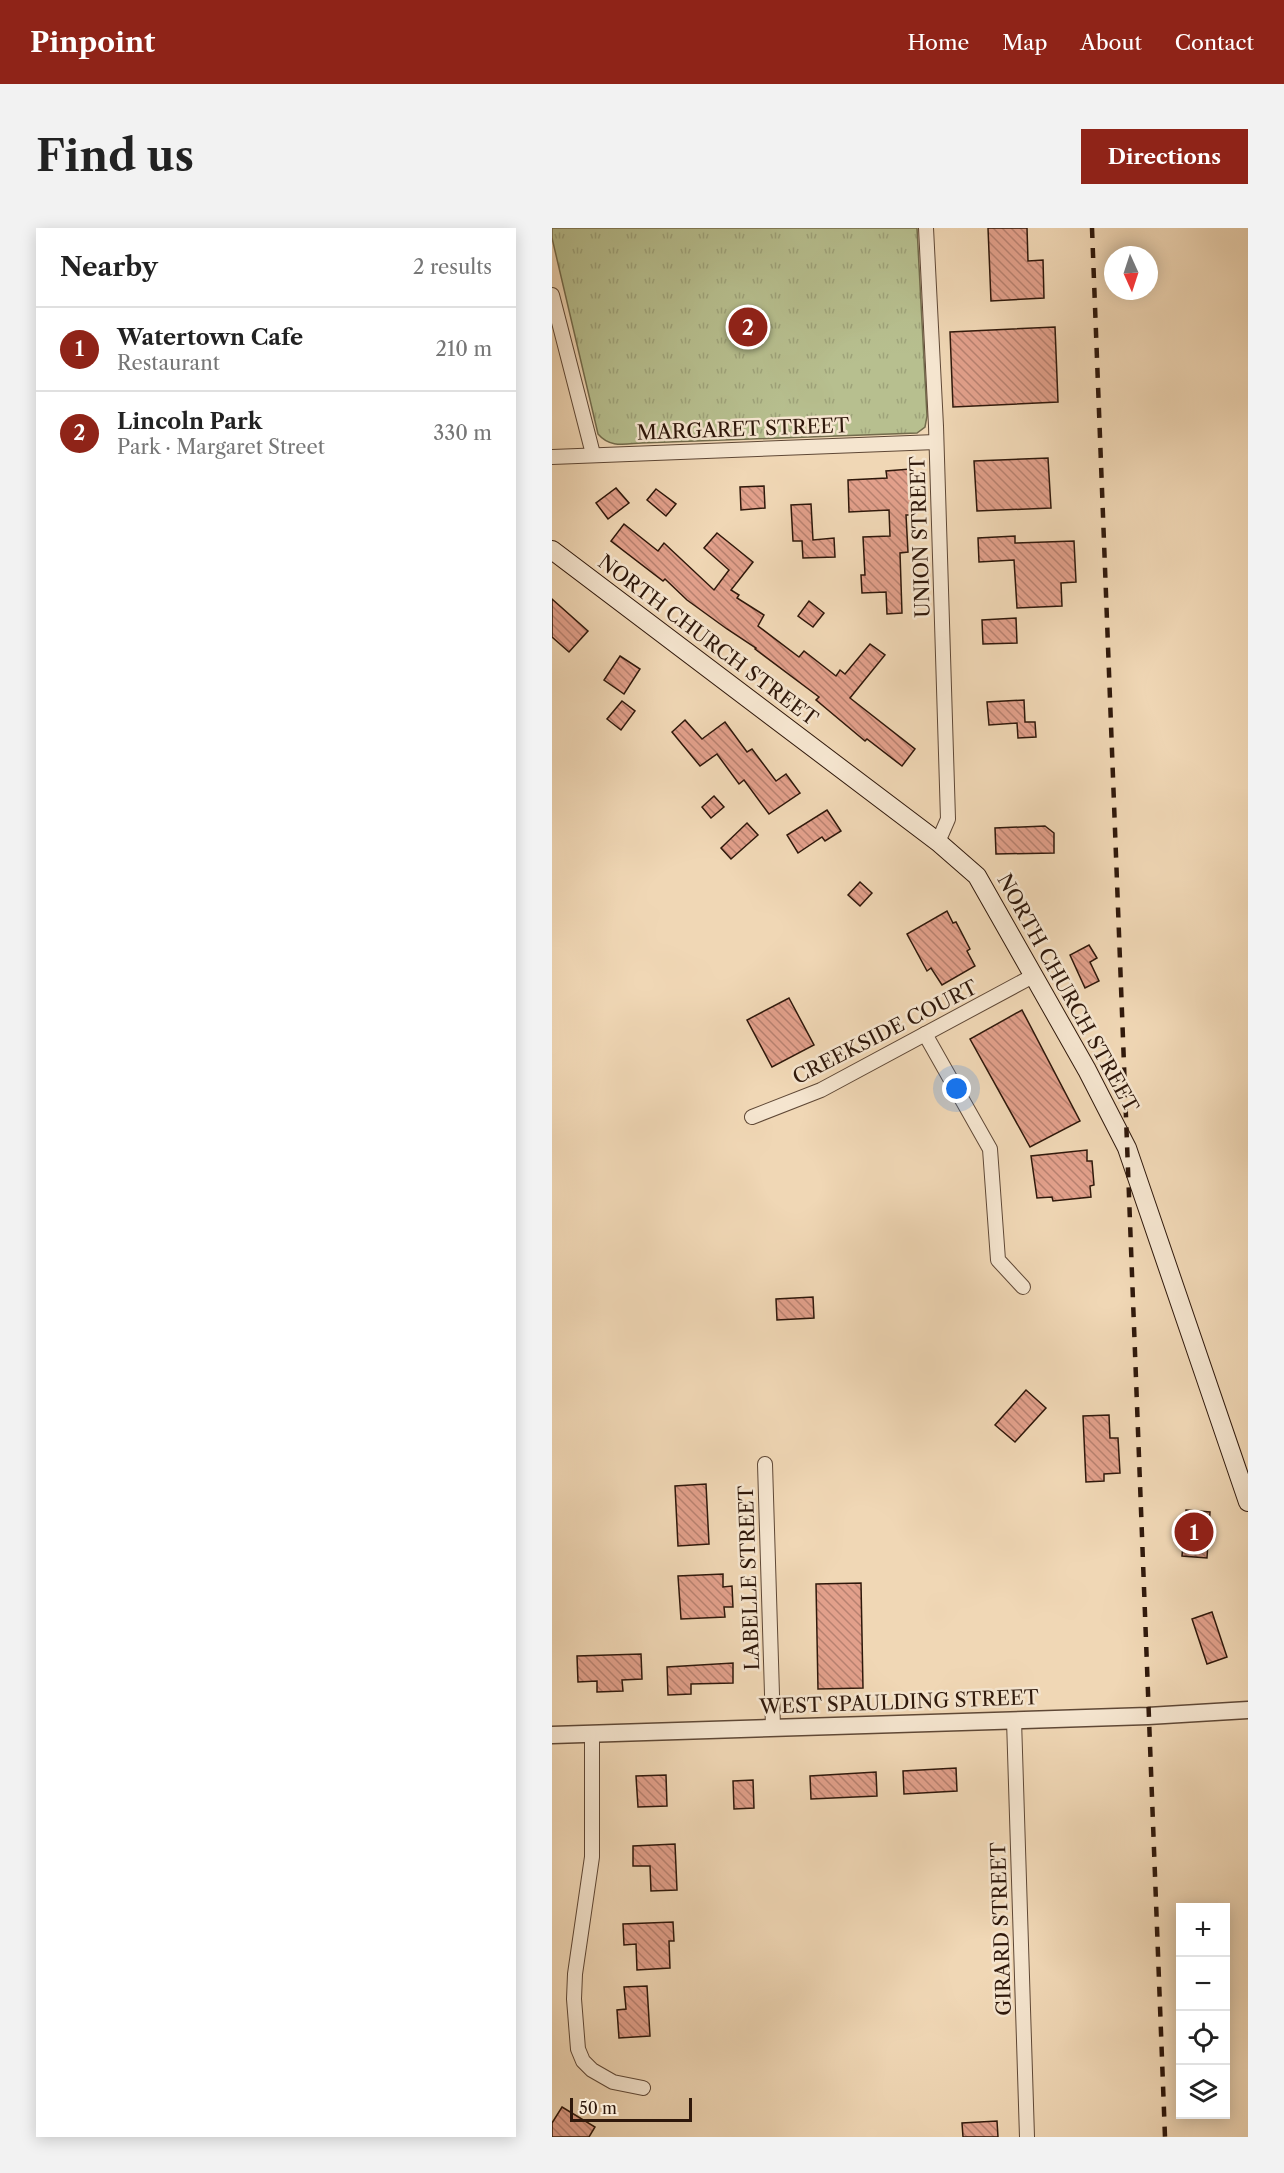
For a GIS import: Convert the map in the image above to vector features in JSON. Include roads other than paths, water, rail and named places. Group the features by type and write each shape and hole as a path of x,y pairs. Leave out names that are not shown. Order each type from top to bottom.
{"main road":[{"name":"NORTH CHURCH STREET","path":"552,550 938,842 977,876 1087,1070 1127,1148 1248,1502"}],"street":[{"name":"UNION STREET","path":"926,228 936,441 948,819 938,842"},
{"path":"552,295 593,454"},
{"name":"MARGARET STREET","path":"552,457 936,441"},
{"name":"CREEKSIDE COURT","path":"752,1118 821,1090 1033,975"},
{"path":"925,1034 990,1149 998,1260 1023,1287"},
{"name":"LABELLE STREET","path":"765,1464 773,1727"},
{"name":"WEST SPAULDING STREET","path":"552,1735 1148,1716 1248,1710"},
{"name":"GIRARD STREET","path":"1014,1720 1027,2137"},
{"path":"592,1735 592,1857 575,1974 574,1999 578,2049 583,2061 592,2070 613,2082 643,2088"}],"railway":[{"path":"1092,228 1165,2137"}],"place":[{"name":"Lincoln Park","path":"748,327"},
{"name":"Watertown Cafe","path":"1194,1532"}]}
